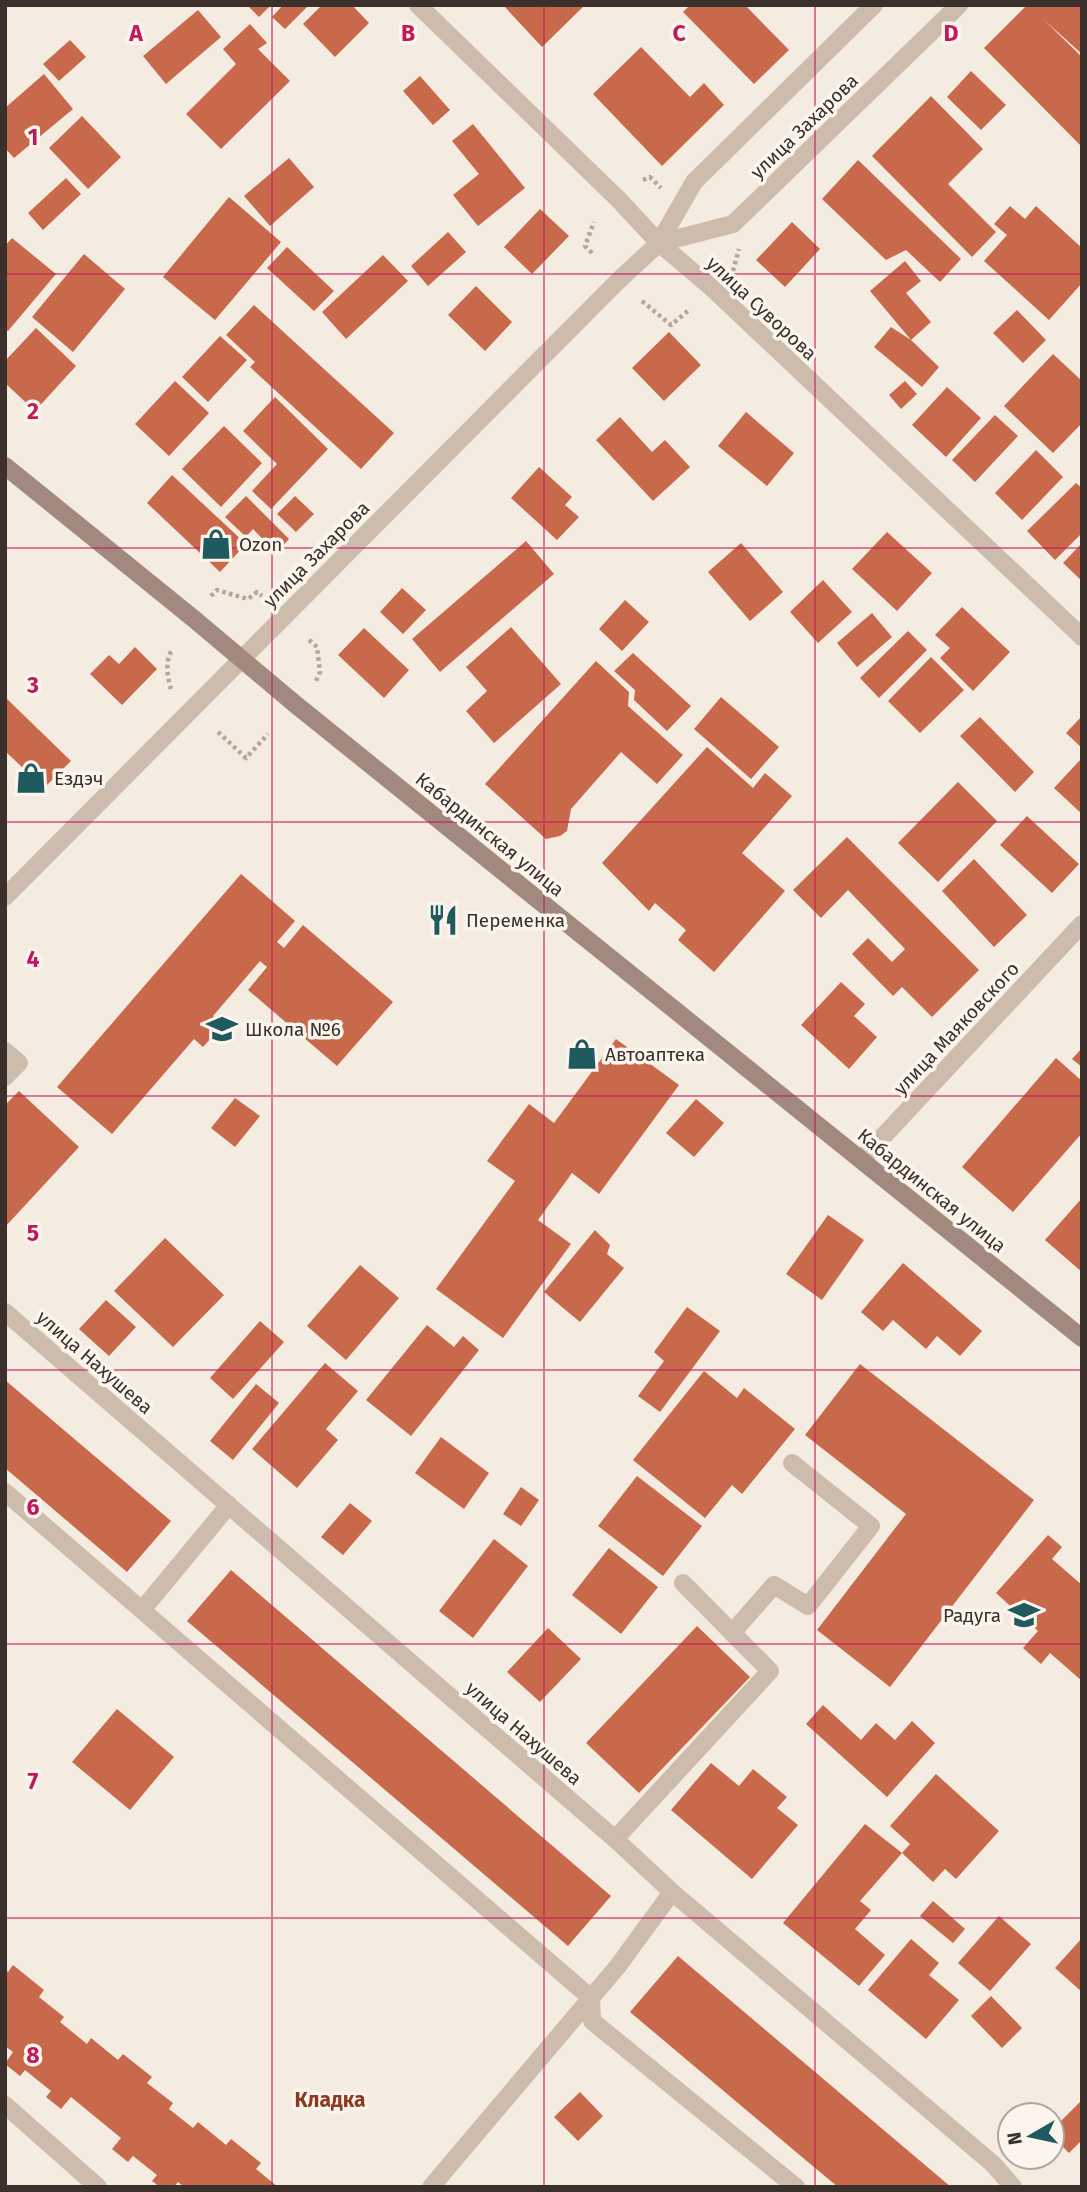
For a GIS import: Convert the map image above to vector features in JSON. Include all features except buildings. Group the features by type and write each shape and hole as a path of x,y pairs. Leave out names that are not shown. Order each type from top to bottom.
{"street":[{"name":"улица Суворова","path":"418,5 619,200 659,243 712,288 1082,638"},
{"name":"улица Захарова","path":"5,897 619,280 659,243 694,182 874,5"},
{"name":"улица Захарова","path":"659,243 733,224 959,5"},
{"name":"Кабардинская улица","path":"5,466 1082,1338"},
{"name":"улица Маяковского","path":"860,1160 1082,924"},
{"path":"5,1051 19,1063 5,1077"},
{"name":"улица Нахушева","path":"5,1312 673,1892 993,2164 1013,2187"},
{"path":"732,1633 774,1585 808,1605 871,1526 792,1463"},
{"path":"5,1492 591,1998 593,2021 796,2187"},
{"path":"142,1610 229,1505"},
{"path":"615,1839 770,1671 683,1583"},
{"path":"431,2187 591,1998 673,1892"},
{"path":"5,2105 98,2187"}],"path":[{"path":"592,253 585,246 594,222"},
{"path":"732,273 739,248"},
{"path":"642,301 671,325 690,309"},
{"path":"211,596 217,590 248,599 257,592 262,596"},
{"path":"309,640 317,647 320,672 316,681"},
{"path":"171,689 168,682 168,657 172,650"},
{"path":"218,732 246,758 268,734"}],"place":[{"name":"Ozon","path":"216,544"},
{"name":"Ездэч","path":"31,778"},
{"name":"Переменка","path":"443,920"},
{"name":"Школа №6","path":"222,1029"},
{"name":"Автоаптека","path":"582,1054"},
{"name":"Радуга","path":"1024,1615"}],"district":[{"name":"Кладка","path":"330,2100"}]}
